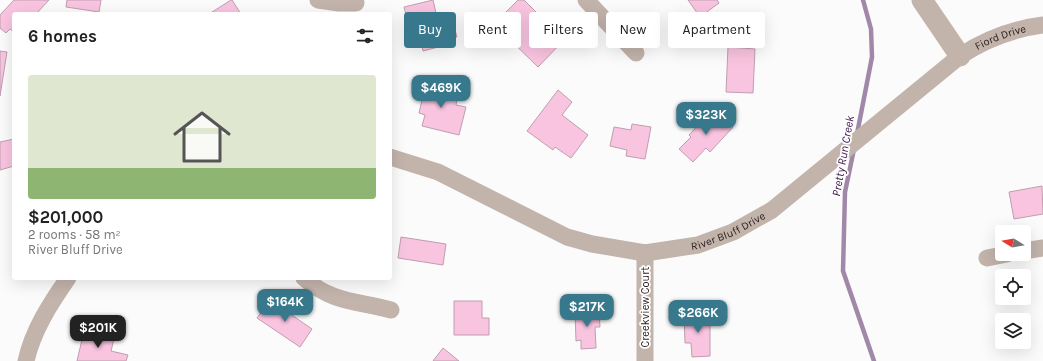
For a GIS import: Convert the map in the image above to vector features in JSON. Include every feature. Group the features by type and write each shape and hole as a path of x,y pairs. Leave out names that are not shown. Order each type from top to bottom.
{"street":[{"path":"318,0 357,6"},
{"path":"586,0 636,53"},
{"path":"922,0 960,56"},
{"name":"Fiord Drive","path":"960,56 993,37 1011,31 1043,25"},
{"name":"River Bluff Drive","path":"392,158 438,172 568,237 612,248 646,253 698,245 733,232 753,222 790,196 960,56"},
{"path":"1031,250 1043,248"},
{"name":"Creekview Court","path":"645,361 646,253"},
{"path":"987,258 995,256"},
{"path":"26,361 35,335 44,316 67,280"},
{"path":"307,280 335,297 356,304 370,304 391,310"}],"building":[{"path":"14,0 49,0 38,12 12,12 12,30 10,29 6,33 0,28 0,15"},
{"path":"67,0 101,0 99,12 66,7"},
{"path":"231,0 240,12 212,12"},
{"path":"433,0 436,12 405,12 404,7"},
{"path":"518,0 524,0 536,12 529,12 529,48 556,48 538,67 519,48 521,48 521,12 506,12"},
{"path":"688,0 717,0 719,3 707,12 696,12"},
{"path":"422,48 434,48 423,51"},
{"path":"728,48 755,49 753,93 726,92"},
{"path":"0,51 7,52 0,96"},
{"path":"426,82 452,88 450,97 457,98 456,105 466,107 459,135 422,126 425,115 419,113"},
{"path":"558,90 572,102 562,115 588,135 571,158 555,147 553,150 527,131"},
{"path":"713,109 733,127 710,152 706,148 693,162 679,149 691,137 689,135"},
{"path":"632,124 651,127 645,159 626,156 627,150 610,146 614,127 631,130"},
{"path":"12,139 12,167 0,170 0,142"},
{"path":"1042,186 1043,214 1014,219 1009,192"},
{"path":"401,237 446,244 443,265 398,258"},
{"path":"270,300 312,329 300,347 257,318"},
{"path":"454,301 482,301 482,318 489,318 489,335 454,335"},
{"path":"599,311 600,327 595,327 596,348 581,349 581,340 576,341 575,312"},
{"path":"710,314 710,356 692,357 691,343 685,343 684,315"},
{"path":"84,331 114,339 111,351 128,355 126,361 77,361"},
{"path":"443,348 459,361 433,361"}],"waterway":[{"name":"Pretty Run Creek","path":"857,134 872,57 871,29 863,0"},
{"name":"Pretty Run Creek","path":"854,149 845,192 843,271 874,361"}]}
